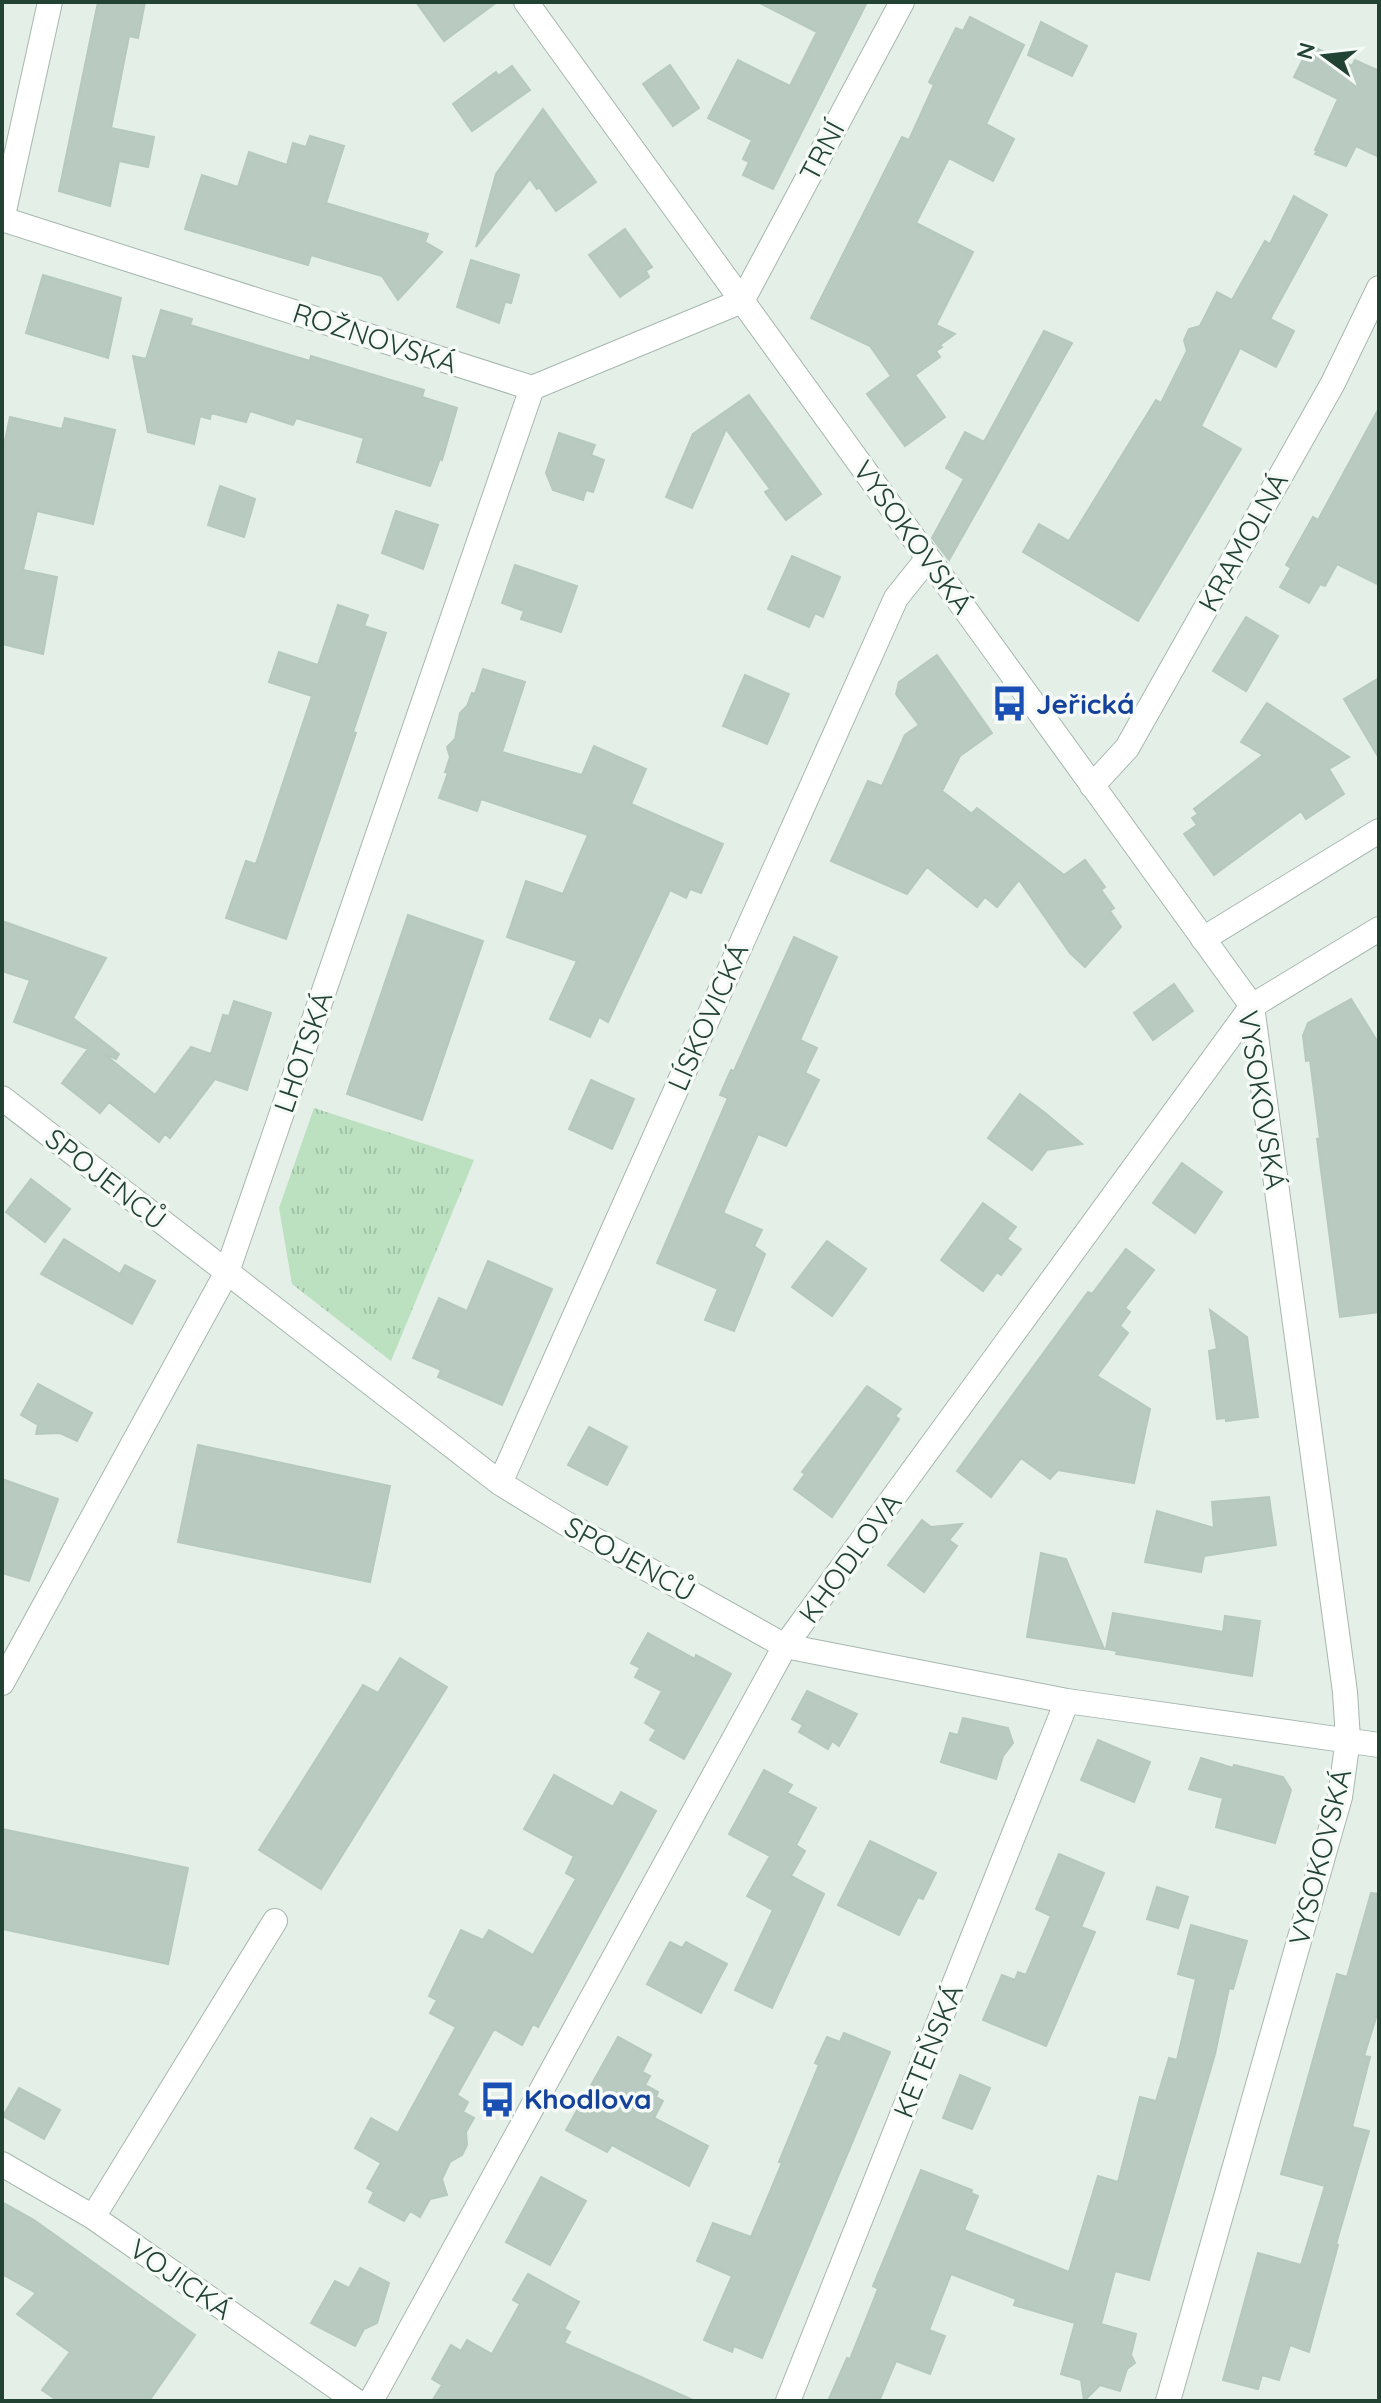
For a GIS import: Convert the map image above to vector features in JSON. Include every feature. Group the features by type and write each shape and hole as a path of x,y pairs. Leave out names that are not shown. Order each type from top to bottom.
{"street":[{"path":"2,219 50,2"},
{"name":"VYSOKOVSKÁ","path":"526,2 1252,1006 1345,1692 1348,1739 1340,1797 1168,2401"},
{"name":"TRNÍ","path":"742,301 902,2"},
{"name":"ROŽNOVSKÁ","path":"2,219 532,388"},
{"name":"KRAMOLNÁ","path":"1092,786 1127,748 1333,383 1379,288"},
{"path":"532,388 742,301"},
{"name":"LHOTSKÁ","path":"2,1683 227,1272 532,388"},
{"name":"LÍSKOVICKÁ","path":"500,1483 896,598 928,558"},
{"path":"1203,939 1379,831"},
{"path":"1252,1006 1379,929"},
{"name":"KHODLOVA","path":"371,2401 785,1646 1252,1006"},
{"name":"SPOJENCŮ","path":"2,1098 500,1483 565,1523 785,1646 1067,1701 1379,1745"},
{"name":"KETEŇSKÁ","path":"788,2401 1067,1701"},
{"path":"93,2217 275,1921"},
{"name":"VOJICKÁ","path":"2,2164 93,2217 356,2401"}],"green space":[{"path":"314,1108 474,1160 391,1361 292,1284 279,1208"}],"building":[{"path":"98,2 145,2 138,38 129,36 111,128 154,137 148,167 119,161 110,206 59,191"},
{"path":"416,2 497,2 444,41"},
{"path":"758,2 867,2 773,189 743,175 749,162 743,159 752,140 708,118 738,60 790,86 817,32"},
{"path":"970,17 1024,45 986,124 1014,139 993,181 949,158 916,223 973,252 936,325 955,334 936,351 940,357 915,375 945,417 905,446 867,394 891,376 870,346 811,318 902,137 909,140 934,85 929,82 956,28 963,31"},
{"path":"1041,22 1087,46 1072,76 1028,55"},
{"path":"1310,45 1352,66 1355,60 1379,71 1379,157 1356,146 1346,166 1315,154 1338,99 1294,77"},
{"path":"670,65 699,108 673,126 643,84"},
{"path":"512,66 530,90 472,131 453,104 496,72 498,76"},
{"path":"543,109 596,182 556,211 530,179 476,247 496,174"},
{"path":"310,136 344,146 326,203 428,234 425,242 442,252 398,300 382,276 311,255 308,265 185,229 202,175 238,187 249,152 287,165 293,143 306,147"},
{"path":"1294,196 1327,215 1270,319 1294,331 1276,367 1240,348 1201,426 1241,449 1138,621 1023,552 1039,524 1069,541 1156,400 1161,403 1187,351 1184,340 1189,329 1200,326 1217,292 1232,300 1265,241 1270,244"},
{"path":"625,229 652,267 646,271 649,277 620,297 589,255"},
{"path":"471,260 519,275 511,303 505,302 499,323 457,307"},
{"path":"43,275 121,298 108,358 26,333"},
{"path":"161,310 192,319 190,325 310,361 311,356 424,390 422,397 457,408 442,460 430,486 357,462 364,438 296,418 293,425 250,411 246,422 211,413 210,419 200,416 194,444 148,432 133,356 146,359"},
{"path":"1044,331 1072,343 949,560 932,538 964,479 946,468 965,432 984,442"},
{"path":"749,395 821,494 786,520 765,492 770,489 726,429 692,508 666,497 693,434"},
{"path":"1379,408 1379,585 1337,564 1325,586 1320,584 1309,603 1280,587 1291,568 1286,565 1313,517 1318,520"},
{"path":"10,417 62,429 65,418 115,430 93,524 37,511 23,570 57,577 43,654 2,644 2,454"},
{"path":"559,433 595,445 591,455 604,460 593,492 586,490 583,500 553,490 546,473"},
{"path":"220,486 255,499 244,537 208,525"},
{"path":"396,511 438,525 423,569 382,553"},
{"path":"792,556 840,577 823,617 815,613 809,627 768,609"},
{"path":"515,565 577,586 561,632 521,619 524,611 502,603"},
{"path":"338,605 368,615 364,626 386,633 353,732 356,733 286,939 226,918 246,861 256,864 312,696 269,682 279,652 318,665"},
{"path":"1246,617 1278,636 1246,691 1213,671"},
{"path":"937,655 992,733 960,756 942,791 976,817 972,813 977,808 1064,875 1085,860 1105,887 1101,890 1114,908 1110,911 1121,927 1085,967 1070,953 1019,880 997,907 985,897 977,907 927,867 907,894 831,861 868,781 882,786 905,735 919,725 896,694 899,682"},
{"path":"483,669 525,682 502,752 582,775 594,746 646,769 631,804 723,844 701,893 690,889 686,898 670,890 608,1022 599,1017 590,1037 550,1019 577,961 507,937 526,881 563,894 588,835 481,799 477,811 439,798 448,773 445,772 450,757 447,747 455,739 460,713 467,706 472,693 475,694"},
{"path":"745,675 789,694 767,744 723,726"},
{"path":"1379,678 1379,758 1344,699"},
{"path":"1267,703 1349,757 1329,769 1344,794 1306,819 1301,811 1214,875 1184,834 1197,825 1192,818 1198,814 1194,809 1263,755 1241,742"},
{"path":"408,915 483,941 422,1120 347,1094"},
{"path":"2,921 106,958 73,1018 119,1054 116,1059 104,1054 155,1095 191,1047 211,1054 223,1015 229,1016 234,1001 271,1013 247,1090 215,1079 170,1138 165,1134 159,1142 109,1102 100,1113 62,1083 88,1049 14,1022 30,980 2,971"},
{"path":"794,937 837,957 800,1040 817,1048 805,1073 819,1080 786,1146 758,1134 723,1213 762,1230 754,1246 765,1254 734,1331 705,1320 718,1289 657,1263 728,1098 720,1095 731,1070 734,1071"},
{"path":"1174,984 1193,1011 1153,1040 1134,1013"},
{"path":"1351,999 1379,1044 1379,1312 1340,1317 1310,1060 1306,1061 1303,1036 1308,1023"},
{"path":"591,1080 634,1099 612,1149 569,1129"},
{"path":"1020,1094 1082,1144 1047,1150 1032,1170 988,1138"},
{"path":"1182,1163 1222,1192 1195,1233 1153,1203"},
{"path":"31,1179 70,1209 45,1242 6,1212"},
{"path":"983,1203 1016,1227 1007,1239 1021,1249 1001,1275 997,1272 983,1291 941,1260"},
{"path":"64,1239 120,1274 125,1265 155,1281 132,1324 41,1274"},
{"path":"827,1241 866,1269 832,1316 792,1287"},
{"path":"1126,1249 1154,1270 1125,1308 1130,1312 1120,1326 1128,1333 1097,1376 1150,1409 1134,1483 1058,1470 1050,1479 1021,1458 991,1497 957,1471 1088,1292 1092,1294"},
{"path":"488,1261 552,1289 502,1405 438,1377 441,1370 413,1358 439,1298 467,1311"},
{"path":"1210,1310 1247,1337 1258,1417 1226,1421 1226,1418 1217,1419 1209,1351 1217,1349"},
{"path":"38,1384 92,1413 77,1441 60,1433 36,1434 38,1425 21,1415"},
{"path":"867,1386 901,1409 895,1416 899,1419 832,1517 794,1489 805,1474 802,1472"},
{"path":"589,1427 627,1447 607,1485 568,1465"},
{"path":"198,1445 390,1486 370,1582 178,1542"},
{"path":"2,1479 58,1499 29,1581 2,1573"},
{"path":"1269,1497 1276,1545 1204,1556 1201,1572 1145,1562 1157,1511 1214,1528 1212,1502"},
{"path":"922,1520 931,1527 962,1524 949,1540 957,1546 924,1592 888,1565"},
{"path":"1041,1553 1066,1559 1104,1649 1027,1637"},
{"path":"1113,1613 1223,1632 1225,1616 1260,1621 1252,1676 1116,1654 1117,1651 1106,1649"},
{"path":"648,1633 695,1659 696,1655 731,1674 684,1759 650,1740 656,1730 645,1723 662,1691 635,1677 640,1668 631,1663"},
{"path":"400,1658 447,1687 321,1889 259,1850 363,1685 378,1693"},
{"path":"807,1691 857,1714 839,1746 832,1741 828,1749 799,1732 803,1725 792,1719"},
{"path":"963,1718 1008,1728 1013,1743 1003,1756 996,1779 941,1762 950,1733 958,1735"},
{"path":"1098,1740 1150,1762 1134,1802 1081,1780"},
{"path":"1201,1758 1233,1768 1234,1765 1283,1777 1291,1790 1275,1843 1216,1827 1223,1798 1189,1789"},
{"path":"764,1770 792,1785 787,1793 816,1808 796,1845 805,1851 791,1876 824,1894 772,2008 735,1990 773,1910 747,1896 770,1856 729,1834"},
{"path":"554,1775 613,1807 621,1792 656,1811 538,2027 533,2024 522,2045 494,2029 457,2095 468,2102 463,2112 474,2118 466,2132 467,2145 462,2155 450,2162 442,2179 447,2195 430,2199 420,2217 410,2211 404,2221 369,2202 374,2192 367,2188 381,2163 355,2148 371,2118 398,2133 456,2027 430,2013 437,2000 429,1996 461,1930 483,1940 489,1930 533,1955 576,1879 566,1873 574,1856 524,1829"},
{"path":"2,1829 188,1868 168,1964 2,1929"},
{"path":"870,1841 936,1873 923,1899 918,1897 899,1935 838,1905"},
{"path":"1059,1854 1104,1873 1081,1927 1095,1932 1046,2046 983,2020 1002,1975 1015,1980 1018,1972 1026,1975 1051,1916 1036,1909"},
{"path":"1157,1887 1188,1897 1178,1928 1147,1919"},
{"path":"1371,1893 1379,1894 1379,2008 1364,2056 1370,2057 1352,2127 1369,2131 1309,2352 1290,2345 1279,2380 1262,2375 1258,2389 1223,2380 1258,2253 1301,2265 1325,2186 1281,2174 1337,1974 1347,1977"},
{"path":"1191,1925 1247,1941 1233,1989 1229,1988 1215,2054 1149,2280 1115,2271 1101,2324 1136,2334 1131,2355 1135,2363 1127,2369 1120,2391 1100,2385 1084,2401 1081,2380 1061,2374 1075,2323 1014,2305 1016,2299 951,2274 929,2330 945,2336 930,2374 896,2361 879,2401 828,2401 847,2358 850,2359 878,2289 873,2286 921,2170 972,2190 971,2193 978,2196 964,2230 1069,2272 1098,2176 1118,2182 1140,2097 1156,2101 1169,2058 1177,2060 1196,1979 1178,1974"},
{"path":"670,1942 682,1948 686,1942 727,1964 701,2013 647,1984"},
{"path":"844,2033 890,2052 762,2358 734,2346 732,2352 704,2340 732,2276 697,2261 713,2223 751,2237 819,2065 815,2063 827,2037 840,2042"},
{"path":"618,2037 651,2055 642,2072 650,2076 645,2085 658,2092 656,2097 663,2101 654,2118 708,2146 689,2186 612,2145 607,2152 566,2130"},
{"path":"960,2075 990,2088 972,2129 943,2118"},
{"path":"19,2088 60,2110 44,2139 3,2116"},
{"path":"541,2177 586,2201 550,2265 506,2242"},
{"path":"2,2202 34,2220 195,2335 149,2401 58,2401 42,2390 70,2352 17,2314 36,2293 2,2274"},
{"path":"360,2268 389,2283 377,2323 364,2329 355,2346 311,2323 335,2281 349,2288"},
{"path":"528,2274 579,2302 564,2329 570,2332 564,2343 695,2401 432,2401 442,2385 432,2379 451,2345 461,2351 467,2340 492,2354 520,2304 513,2300"}],"place":[{"name":"Jeřická","path":"1010,704"},
{"name":"Khodlova","path":"498,2099"}]}
